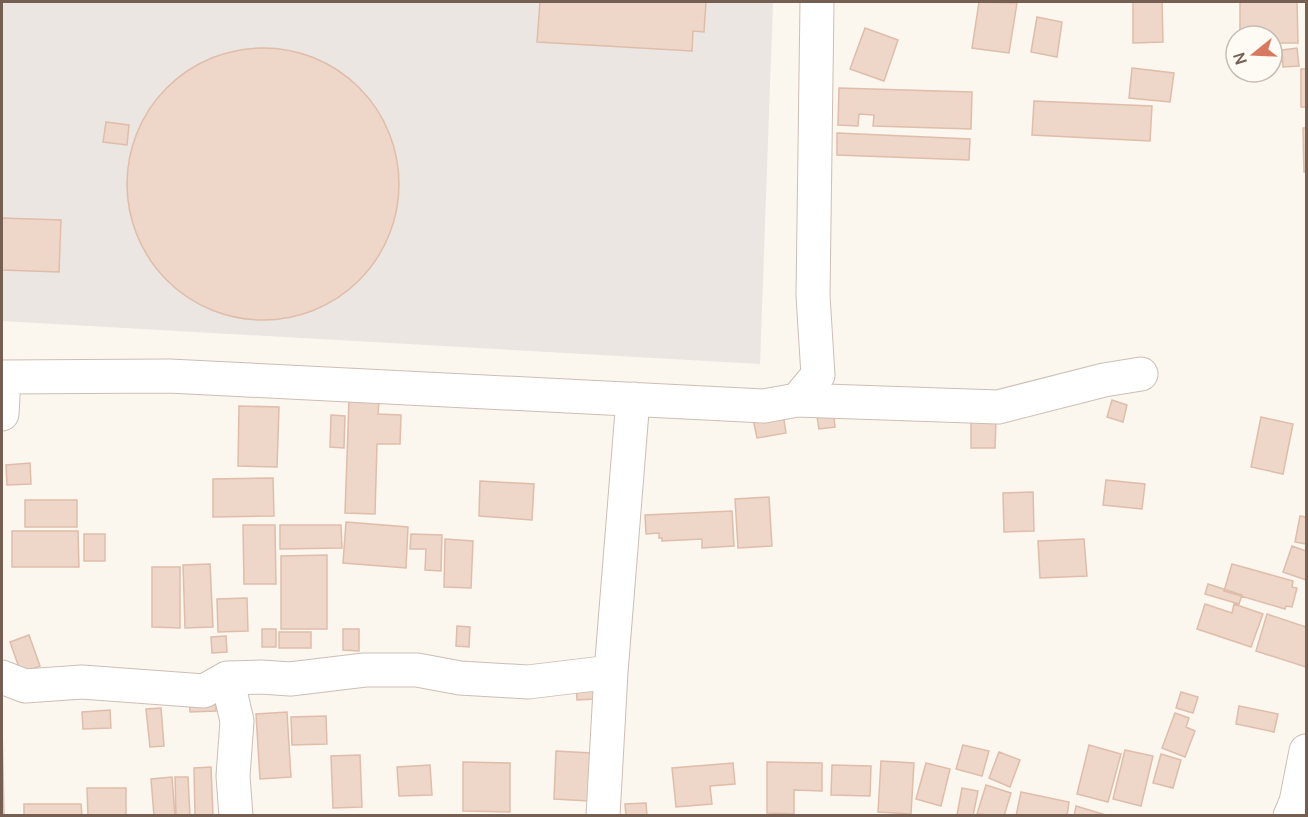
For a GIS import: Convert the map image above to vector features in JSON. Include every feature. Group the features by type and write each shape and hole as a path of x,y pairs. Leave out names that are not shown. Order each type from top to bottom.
{"street":[{"path":"797,400 818,375 813,296 817,2"},
{"path":"2,414 3,377 169,376 764,406 797,400 998,407 1104,380 1141,374"},
{"path":"603,816 611,672 633,399"},
{"path":"2,677 25,686 82,682 204,691 227,678 261,677 290,680 365,670 417,670 460,678 528,682 611,672"},
{"path":"227,678 237,721 233,776 236,816"},
{"path":"1290,816 1296,802 1306,751"}],"shaded area":[{"path":"2,2 773,2 760,364 2,321"}],"building":[{"path":"540,2 706,2 704,32 693,31 692,51 537,42"},
{"path":"979,2 1017,3 1009,53 972,48"},
{"path":"1133,2 1162,2 1163,42 1133,43"},
{"path":"1240,2 1297,2 1298,43 1284,43 1284,24 1240,24"},
{"path":"1037,17 1062,22 1057,57 1031,52"},
{"path":"865,28 898,40 884,81 850,69"},
{"path":"250,48 276,48 315,58 339,71 359,88 376,108 389,132 397,157 399,184 397,211 389,236 376,260 359,280 339,297 315,310 290,318 250,320 223,314 199,304 177,289 158,270 143,248 133,224 127,197 127,171 133,144 143,120 158,98 177,79 199,64 223,54"},
{"path":"1297,48 1299,66 1284,67 1284,50"},
{"path":"1132,68 1174,73 1170,102 1129,98"},
{"path":"1301,69 1306,69 1306,107 1301,107"},
{"path":"839,88 972,92 971,129 873,126 874,115 859,114 858,126 838,125"},
{"path":"1034,101 1152,106 1150,141 1032,135"},
{"path":"106,122 129,125 127,145 103,142"},
{"path":"1303,128 1306,128 1306,172 1304,172"},
{"path":"837,133 970,139 969,160 837,155"},
{"path":"2,218 61,220 59,272 2,270"},
{"path":"349,400 379,401 378,414 401,415 400,444 377,444 375,514 345,513"},
{"path":"1112,400 1127,405 1123,422 1107,417"},
{"path":"239,406 279,407 277,467 238,466"},
{"path":"833,409 835,427 819,429 816,411"},
{"path":"783,414 786,433 757,438 753,419"},
{"path":"331,415 345,416 344,448 330,447"},
{"path":"1261,417 1293,424 1283,474 1251,467"},
{"path":"971,421 996,421 995,448 971,448"},
{"path":"30,463 31,484 7,485 6,465"},
{"path":"273,478 274,516 213,517 213,479"},
{"path":"1106,480 1145,484 1142,509 1103,505"},
{"path":"480,481 534,484 532,520 479,516"},
{"path":"1033,492 1034,531 1004,532 1003,493"},
{"path":"769,497 772,546 738,548 735,499"},
{"path":"25,500 77,500 77,527 25,527"},
{"path":"732,511 734,546 702,548 702,539 662,541 659,533 646,534 645,515"},
{"path":"1300,516 1306,517 1306,544 1295,542"},
{"path":"346,522 408,527 406,568 343,563"},
{"path":"243,525 275,525 276,584 244,584"},
{"path":"280,525 341,525 342,548 280,549"},
{"path":"12,531 78,531 79,567 12,567"},
{"path":"84,534 105,534 105,561 84,561"},
{"path":"411,534 442,535 441,571 425,570 426,549 410,549"},
{"path":"445,539 473,541 471,588 444,587"},
{"path":"1084,539 1087,576 1040,578 1038,541"},
{"path":"1292,546 1306,551 1306,580 1283,572"},
{"path":"327,555 327,629 281,629 281,556"},
{"path":"210,564 213,627 185,628 183,565"},
{"path":"1232,564 1293,581 1292,587 1297,588 1292,607 1286,606 1285,609 1224,591"},
{"path":"152,567 180,567 180,628 152,627"},
{"path":"1208,584 1242,595 1239,604 1205,594"},
{"path":"247,598 248,631 218,632 217,599"},
{"path":"1205,604 1232,613 1234,604 1263,614 1251,647 1197,629"},
{"path":"1267,614 1306,627 1306,667 1256,651"},
{"path":"457,626 470,627 469,647 456,646"},
{"path":"262,629 276,629 276,647 262,647"},
{"path":"343,629 359,629 359,651 343,650"},
{"path":"279,632 311,632 311,648 279,648"},
{"path":"29,635 40,666 21,673 10,642"},
{"path":"226,636 227,652 212,653 211,637"},
{"path":"576,683 596,683 596,699 577,700"},
{"path":"1181,692 1198,697 1193,713 1176,708"},
{"path":"216,696 216,711 190,712 189,697"},
{"path":"1239,706 1278,714 1274,732 1236,724"},
{"path":"161,708 164,746 150,747 146,709"},
{"path":"110,710 111,728 83,729 82,712"},
{"path":"287,712 291,777 260,779 256,714"},
{"path":"1175,713 1189,718 1186,727 1195,731 1185,757 1162,748"},
{"path":"326,716 327,744 292,745 291,717"},
{"path":"2,725 4,816 2,816"},
{"path":"963,745 989,751 982,776 956,769"},
{"path":"1089,745 1121,754 1108,802 1077,794"},
{"path":"1125,750 1153,756 1141,806 1113,799"},
{"path":"556,751 591,753 588,801 554,799"},
{"path":"999,752 1020,760 1010,787 989,778"},
{"path":"1161,754 1181,760 1173,788 1153,783"},
{"path":"360,755 362,807 333,808 331,756"},
{"path":"881,761 914,763 911,814 878,812"},
{"path":"463,762 510,763 510,812 463,811"},
{"path":"767,762 822,763 822,791 794,790 794,814 767,813"},
{"path":"733,763 735,784 710,786 712,804 676,807 672,768"},
{"path":"926,763 950,769 941,806 916,799"},
{"path":"430,765 432,795 399,796 397,767"},
{"path":"832,765 871,766 870,796 831,795"},
{"path":"211,767 213,816 195,816 194,768"},
{"path":"172,777 175,816 154,816 151,779"},
{"path":"175,777 188,777 190,816 176,816"},
{"path":"986,785 1011,793 1004,816 977,814"},
{"path":"87,788 126,788 126,816 88,816"},
{"path":"962,788 978,791 973,816 957,815"},
{"path":"1021,792 1069,802 1067,816 1016,816"},
{"path":"646,803 647,816 626,816 625,804"},
{"path":"24,804 81,804 82,816 24,816"},
{"path":"1076,806 1109,816 1074,816"}]}
